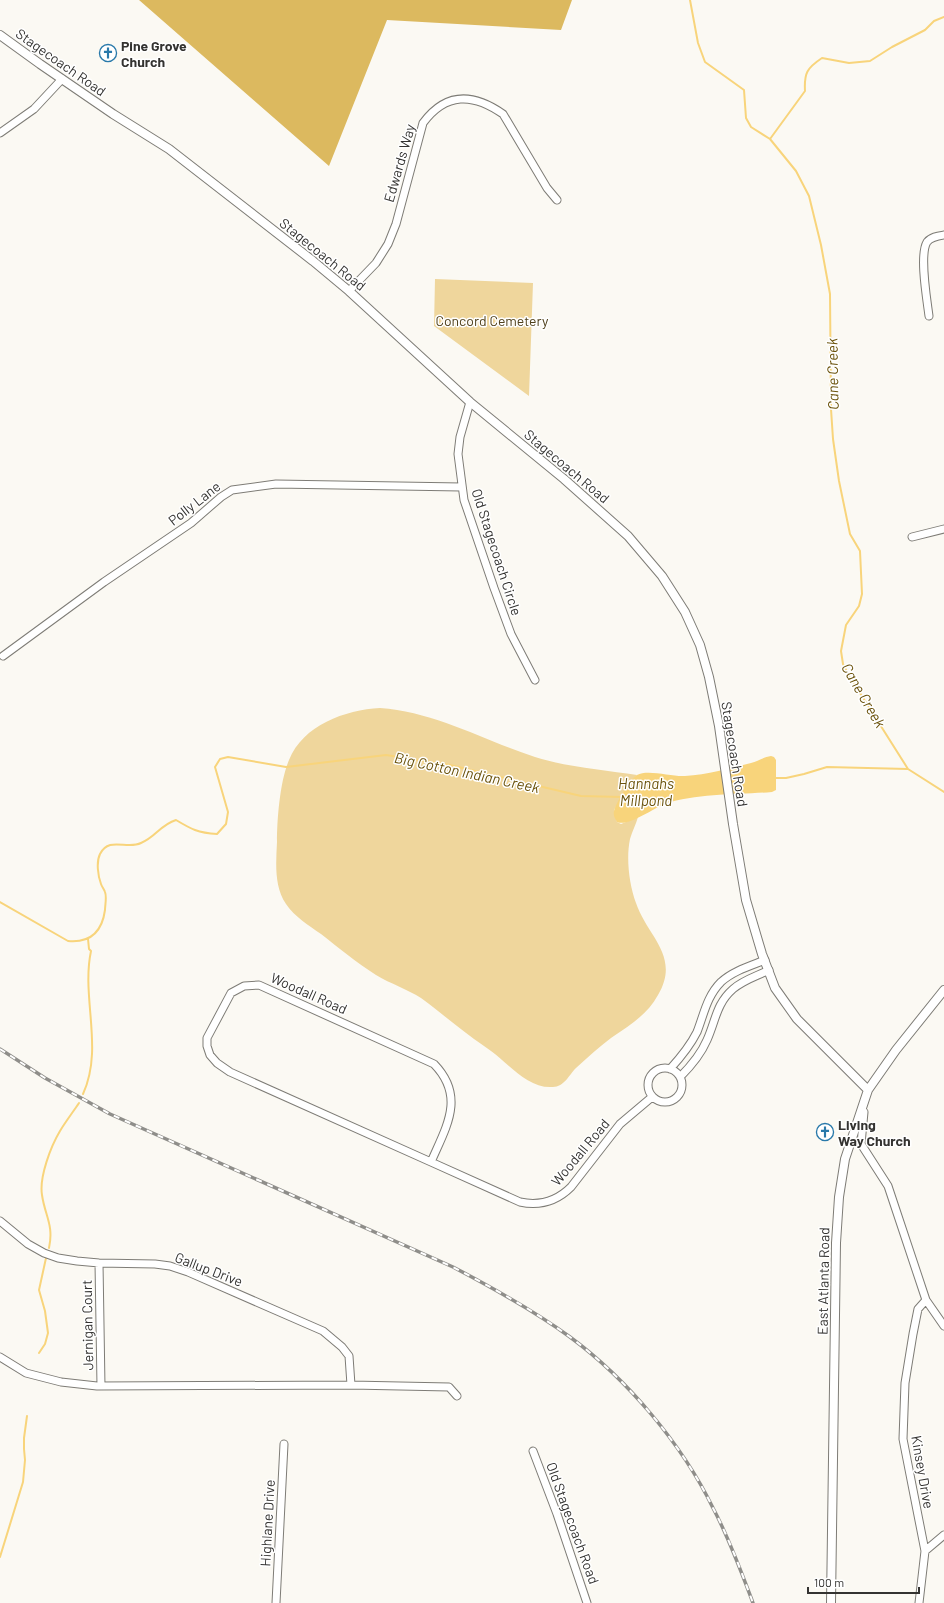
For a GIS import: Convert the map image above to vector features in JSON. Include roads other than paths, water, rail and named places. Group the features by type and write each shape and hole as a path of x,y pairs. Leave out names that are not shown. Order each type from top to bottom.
{"street":[{"name":"Stagecoach Road","path":"0,35 62,79 169,149 308,257 349,292 470,402 564,479 628,536 662,576 685,612 700,645 716,707 746,900 775,988 797,1019 868,1090"},
{"path":"0,133 34,109 62,79"},
{"name":"Edwards Way","path":"349,292 376,263 388,244 396,224 423,123 431,113 453,100 465,98 478,100 503,114 547,188 557,200"},
{"path":"929,316 924,280 924,249 928,241 936,236 944,235"},
{"name":"Old Stagecoach Circle","path":"470,402 460,437 458,454 464,500 508,628 535,680"},
{"name":"Polly Lane","path":"3,656 104,582 191,524 220,497 232,490 276,484 462,487"},
{"path":"912,537 944,529"},
{"path":"670,1069 690,1045 708,1001 718,985 727,977 738,971 765,960"},
{"path":"680,1077 690,1067 702,1050 709,1036 718,1008 724,998 738,985 768,970"},
{"name":"Woodall Road","path":"431,1162 449,1122 452,1110 449,1087 442,1074 434,1064 259,985 244,986 231,993 207,1038 208,1050 217,1064 230,1072 520,1202 534,1203 548,1201 556,1198 567,1190 620,1124 652,1097"},
{"name":"East Atlanta Road","path":"831,1603 836,1243 839,1197 845,1159 868,1090 896,1050 944,990"},
{"path":"660,1069 670,1069 676,1072 680,1077 682,1089 675,1099 669,1102 663,1102 652,1097 648,1088 650,1076 660,1069"},
{"path":"868,1090 862,1123 861,1144 888,1186 926,1300 944,1326"},
{"name":"Gallup Drive","path":"0,1221 16,1236 44,1253 77,1262 155,1264 170,1266 188,1272 323,1331 342,1347 349,1356 351,1385"},
{"name":"Jernigan Court","path":"99,1263 101,1386"},
{"name":"Kinsey Drive","path":"919,1603 925,1551 902,1439 905,1383 912,1341 918,1309 926,1300"},
{"path":"0,1357 26,1373 61,1382 101,1386 351,1385 449,1387 458,1396"},
{"name":"Highlane Drive","path":"276,1603 284,1444"},
{"name":"Old Stagecoach Road","path":"533,1451 557,1514 587,1603"},
{"path":"925,1551 944,1535"}],"water":[{"name":"Hannahs Millpond","path":"771,756 776,760 776,790 772,792 704,796 677,800 660,806 634,820 622,823 617,822 614,817 615,807 627,786 634,777 642,773 680,776 702,774 751,763"}],"waterway":[{"name":"Cane Creek","path":"690,0 698,43 705,62 744,90 746,118 751,127 770,139 796,171 809,196 821,245 830,294 831,409 833,439 839,481 850,534 860,551 862,594 859,606 846,625 841,651 843,664 908,769"},
{"path":"770,139 805,91 806,75 810,68 822,58 849,63 870,61 892,47 925,30 934,21 944,17"},
{"name":"Big Cotton Indian Creek","path":"0,902 68,941 89,938 98,930 105,910 106,894 101,885 98,873 100,854 104,849 113,844 136,845 141,843 151,838 166,825 176,820 195,830 217,834 226,824 228,812 215,767 220,759 228,757 286,767 386,755 450,765 581,796 622,797"},
{"name":"Big Cotton Indian Creek","path":"773,778 786,778 827,767 908,769 944,792"},
{"path":"83,1094 89,1077 92,1059 88,987 91,951 89,949 88,939"},
{"path":"49,1248 50,1227 43,1202 42,1180 50,1153 57,1137 79,1103"},
{"path":"39,1353 45,1344 48,1333 45,1311 39,1290 46,1258"},
{"path":"0,1557 23,1482 25,1460 24,1438 27,1416"}],"railway":[{"path":"0,1049 45,1078 110,1114 453,1267 513,1300 570,1337 612,1372 632,1393 651,1414 686,1460 719,1519 753,1603"}],"place":[{"name":"Pine Grove Church","path":"108,53"},
{"name":"Living Way Church","path":"825,1132"}],"park label":[{"name":"Concord Cemetery","path":"492,320"}]}
